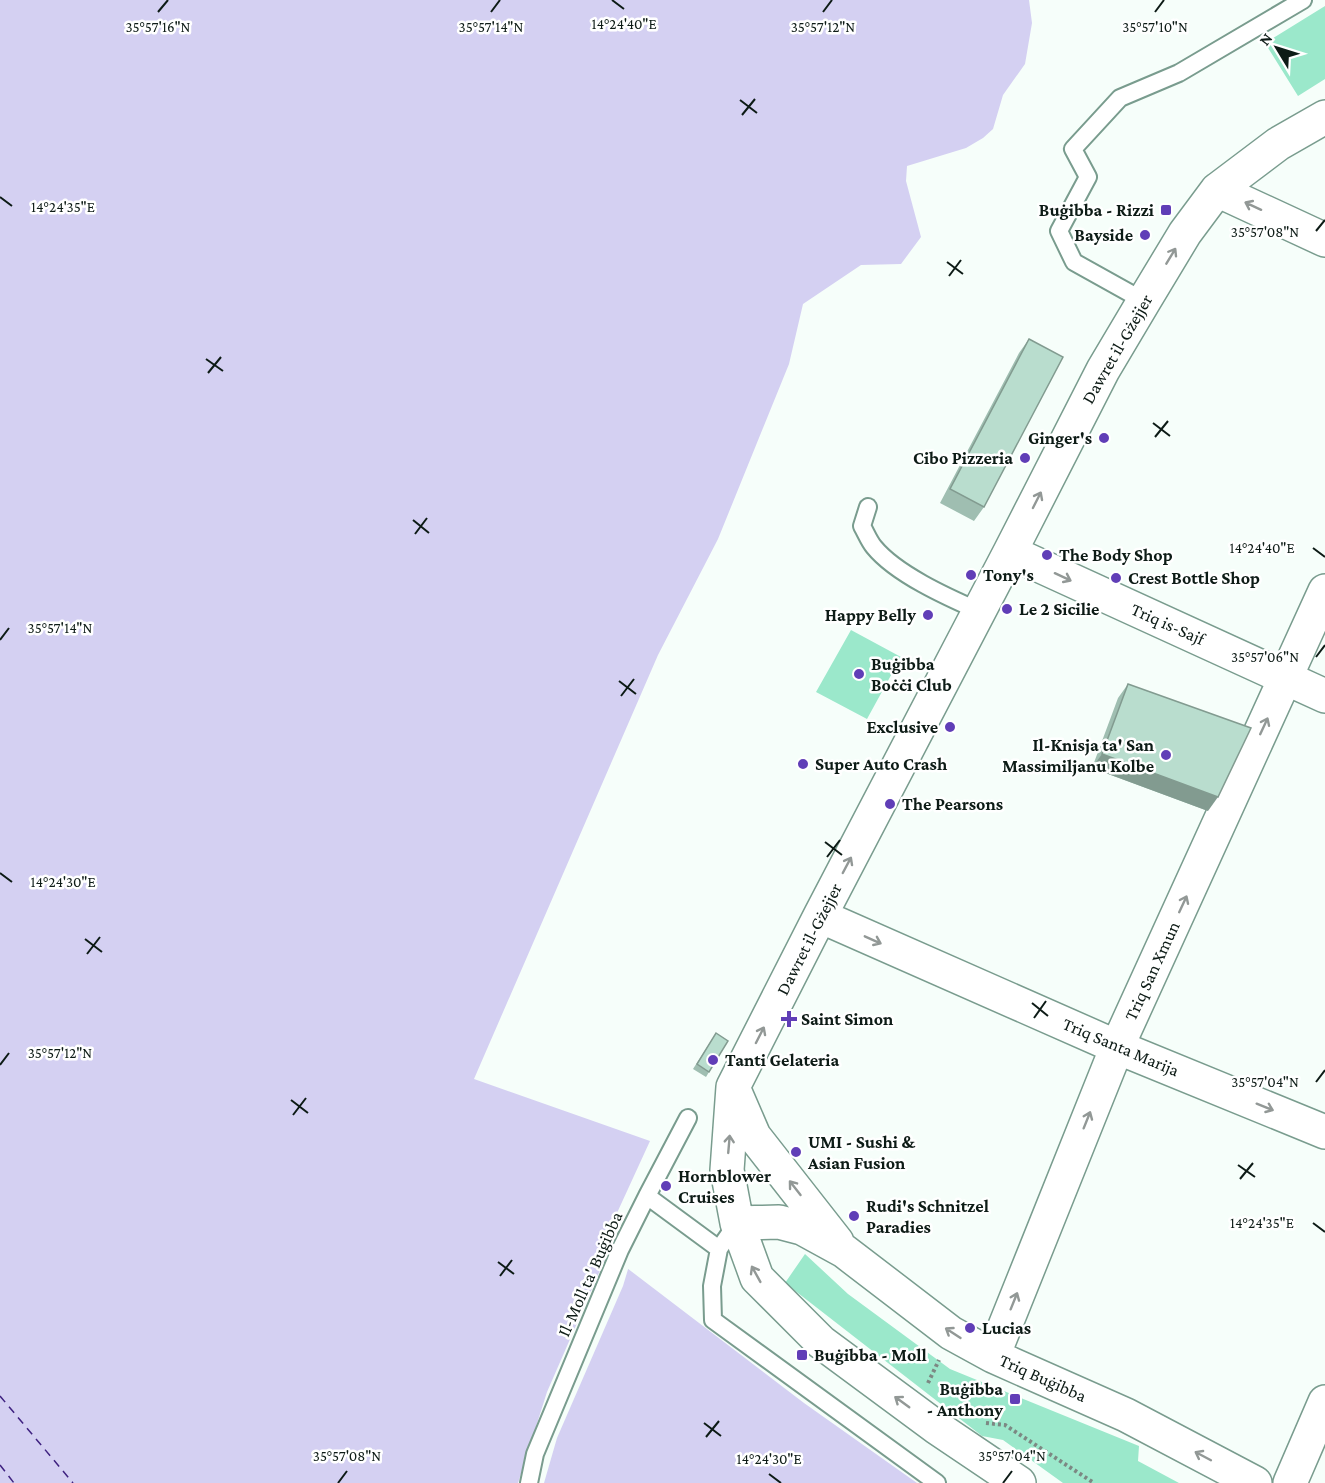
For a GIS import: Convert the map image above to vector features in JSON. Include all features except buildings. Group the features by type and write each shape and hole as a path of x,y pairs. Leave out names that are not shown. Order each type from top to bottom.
{"street":[{"name":"Dawret il-Gżejjer","path":"1019,1483 936,1427 821,1342 757,1278 728,1236 727,1170 733,1087 1103,370 1185,233 1217,190 1278,144 1325,117"},
{"path":"1217,190 1325,240"},
{"name":"Triq is-Sajf","path":"1010,552 1325,696"},
{"name":"Triq San Xmun","path":"993,1356 1117,1047 1325,591"},
{"name":"Triq Santa Marija","path":"820,916 1117,1047 1325,1132"},
{"name":"Triq Buġibba","path":"733,1087 754,1136 844,1251"},
{"name":"Triq Buġibba","path":"728,1236 778,1222 802,1228 844,1251 951,1333 993,1356 1126,1415 1255,1483"},
{"path":"1290,1483 1325,1402"}],"lane":[{"path":"1144,301 1074,262 1059,231 1088,177 1073,149 1120,98 1179,73 1302,0"},
{"path":"868,507 862,526 873,546 892,565 939,592 979,611"},
{"name":"Il-Moll ta' Buġibba","path":"529,1483 535,1454 620,1250 688,1118"},
{"path":"647,1196 728,1236 712,1286 713,1320 937,1483"}],"green space":[{"path":"1325,6 1325,79 1298,96 1265,43"},
{"name":"Buġibba Boċċi Club","path":"851,630 901,657 867,719 816,692"},
{"path":"805,1254 848,1294 950,1369 1139,1446 1138,1461 1179,1483 1063,1483 1003,1440 982,1436 785,1283"}],"shaded area":[{"path":"0,0 1029,0 1032,23 1025,64 1003,95 993,129 966,148 907,166 906,181 921,237 901,264 861,265 803,304 789,364 718,539 658,655 474,1079 650,1141 600,1250 623,1265 804,1403 917,1483 0,1483"}],"pier":[{"path":"608,1252 629,1266 623,1286 557,1438 544,1483 518,1483 547,1392"}],"ferry route":[{"path":"0,1396 73,1483"},
{"path":"0,1465 14,1483"}],"place":[{"name":"Buġibba - Rizzi","path":"1166,210"},
{"name":"Bayside","path":"1145,235"},
{"name":"Ginger's","path":"1104,438"},
{"name":"Cibo Pizzeria","path":"1025,458"},
{"name":"The Body Shop","path":"1047,555"},
{"name":"Tony's","path":"971,575"},
{"name":"Crest Bottle Shop","path":"1116,578"},
{"name":"Le 2 Sicilie","path":"1007,609"},
{"name":"Happy Belly","path":"928,615"},
{"name":"Buġibba Boċċi Club","path":"859,674"},
{"name":"Exclusive","path":"950,727"},
{"name":"Il-Knisja ta' San Massimiljanu Kolbe","path":"1166,755"},
{"name":"Super Auto Crash","path":"803,764"},
{"name":"The Pearsons","path":"890,804"},
{"name":"Saint Simon","path":"789,1019"},
{"name":"Tanti Gelateria","path":"713,1060"},
{"name":"UMI - Sushi & Asian Fusion","path":"796,1152"},
{"name":"Hornblower Cruises","path":"666,1186"},
{"name":"Rudi's Schnitzel Paradies","path":"854,1216"},
{"name":"Lucias","path":"970,1328"},
{"name":"Buġibba - Moll","path":"802,1355"},
{"name":"Buġibba - Anthony","path":"1015,1399"}]}
